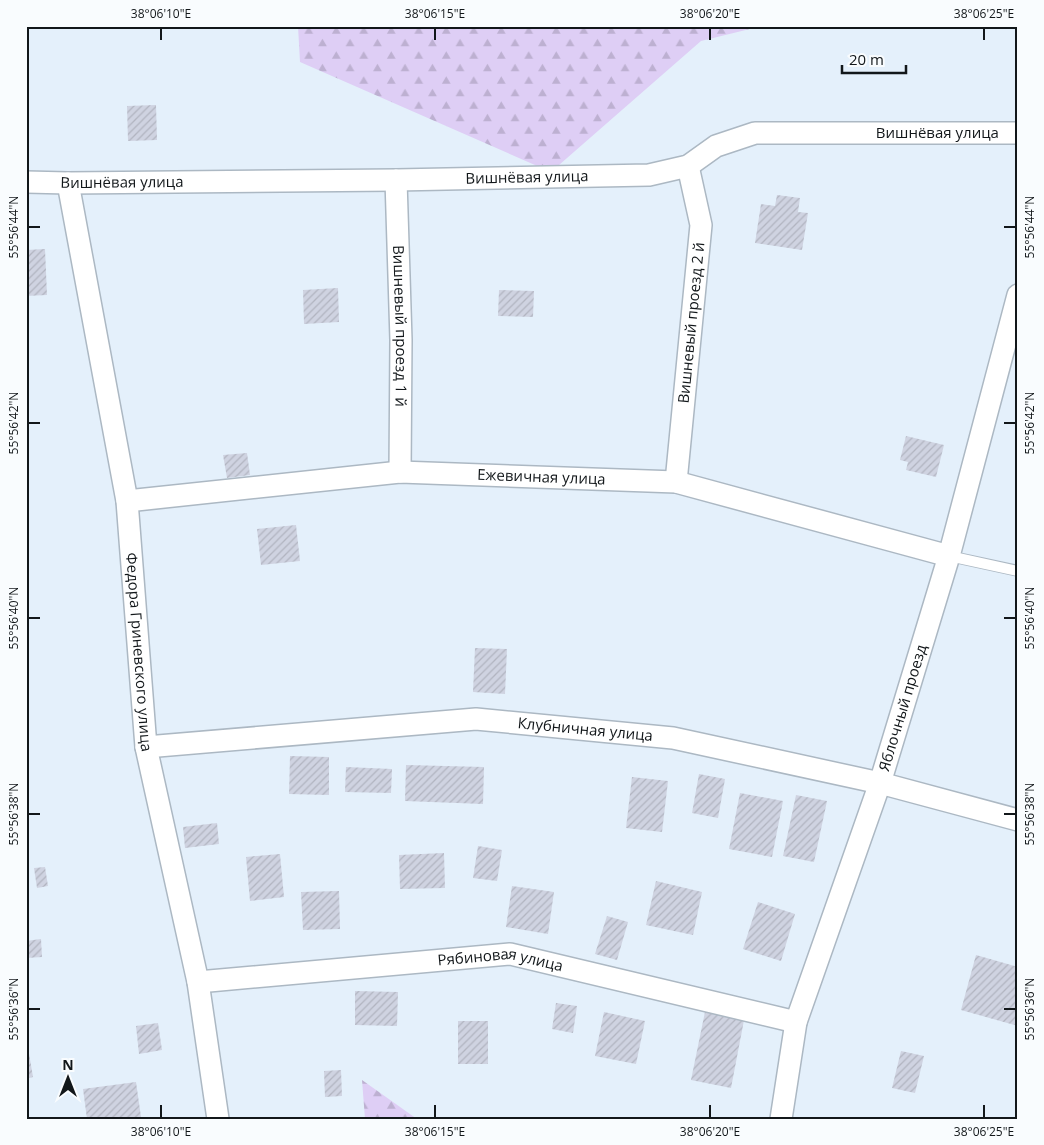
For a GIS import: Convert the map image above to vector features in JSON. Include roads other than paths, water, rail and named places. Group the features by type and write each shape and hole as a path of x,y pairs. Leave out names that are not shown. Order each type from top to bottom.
{"street":[{"name":"Вишнёвая улица","path":"26,182 396,180 649,175 688,166 716,146 755,133 1018,133"},
{"name":"Вишневый проезд 2 й","path":"676,482 701,225 688,166"},
{"name":"Вишневый проезд 1 й","path":"396,180 401,340 400,472"},
{"name":"Федора Гриневского улица","path":"68,183 127,501 146,747 198,982 218,1119"},
{"name":"Яблочный проезд","path":"781,1119 796,1022 880,784 949,556 1018,295"},
{"name":"Ежевичная улица","path":"127,501 400,472 676,482 949,556"},
{"name":"Клубничная улица","path":"146,747 476,719 673,738 880,784 1018,820"},
{"name":"Рябиновая улица","path":"198,982 510,954 796,1022"}],"lane":[{"path":"949,556 1018,571"}]}
